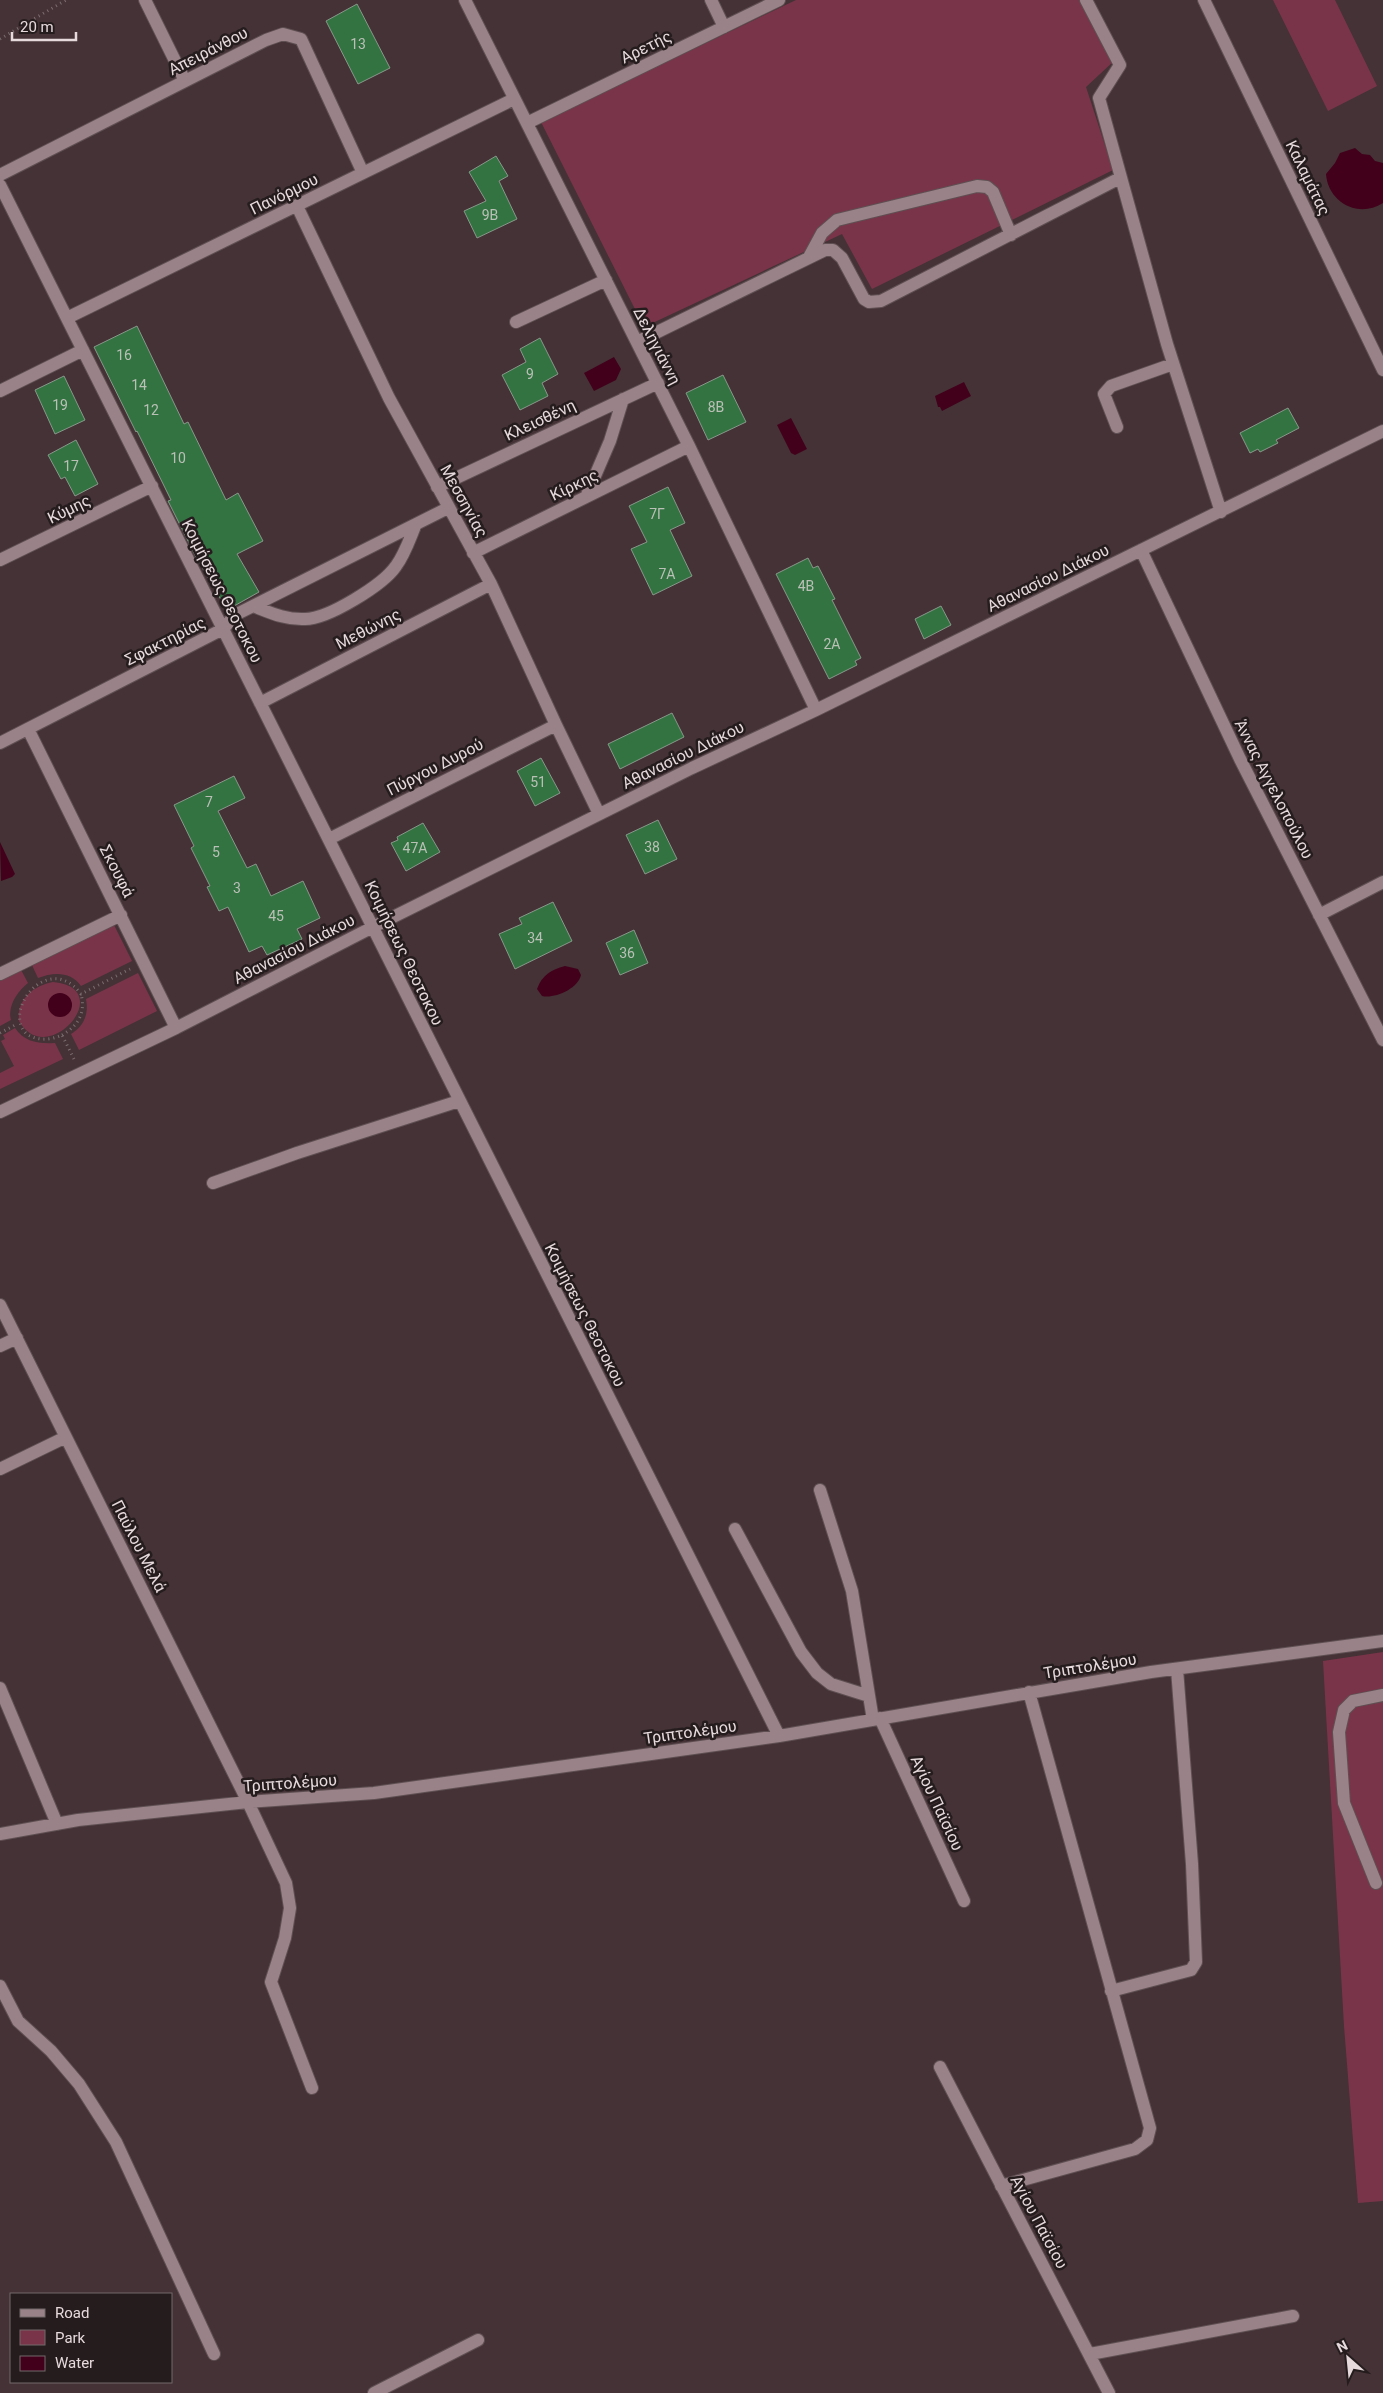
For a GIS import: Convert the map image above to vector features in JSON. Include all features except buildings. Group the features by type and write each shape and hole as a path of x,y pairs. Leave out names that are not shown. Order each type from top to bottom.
{"street":[{"path":"145,0 185,81"},
{"name":"Δεληγιάννη","path":"465,0 638,342 816,710"},
{"path":"711,0 724,27"},
{"name":"Αρετής","path":"527,123 779,0"},
{"path":"1086,0 1120,65 1099,98 1173,364 1221,512"},
{"name":"Καλαμάτας","path":"1204,0 1383,370"},
{"name":"Απειράνθου","path":"0,175 266,40 283,34 301,39 363,173"},
{"name":"Πανόρμου","path":"67,318 514,99"},
{"path":"638,342 825,250 833,250 842,258 860,294 869,302 875,302 1011,235 1120,178"},
{"name":"Κοιμήσεως Θεοτοκου","path":"0,185 6,209 67,318 779,1736"},
{"path":"809,258 822,234 837,220 977,186 987,188 993,192 1011,235"},
{"name":"Μεσσηνίας","path":"297,206 389,398 491,584 599,814"},
{"path":"516,322 606,280"},
{"path":"0,391 83,350"},
{"path":"1117,426 1104,394 1106,391 1111,386 1173,364"},
{"name":"Κλεισθένη","path":"437,487 658,383"},
{"path":"586,497 610,441 623,399"},
{"name":"Αθανασίου Διάκου","path":"0,1112 176,1028 372,927 599,814 816,710 1383,431"},
{"name":"Κίρκης","path":"473,553 689,446"},
{"name":"Κύμης","path":"0,560 152,486"},
{"name":"Σφακτηρίας","path":"0,743 223,629 236,615 253,606 448,508"},
{"path":"253,606 286,619 307,620 338,609 377,586 396,566 416,524"},
{"name":"Άννας Αγγελοπούλου","path":"1141,550 1240,759 1383,1040"},
{"name":"Μεθώνης","path":"260,703 491,584"},
{"name":"Πύργου Δυρού","path":"329,839 556,725"},
{"name":"Σκουφά","path":"28,729 176,1028"},
{"path":"1319,915 1383,882"},
{"path":"0,974 121,915"},
{"path":"213,1184 297,1153 459,1101"},
{"name":"Παύλου Μελά","path":"0,1305 248,1802 286,1883 290,1908 272,1982 312,2088"},
{"path":"0,1346 17,1338"},
{"path":"0,1469 66,1437"},
{"name":"Αγίου Παϊσίου","path":"820,1490 852,1591 869,1696 876,1719 964,1901"},
{"path":"735,1529 802,1652 818,1673 831,1684 869,1696"},
{"name":"Τριπτολέμου","path":"0,1834 57,1824 248,1802 374,1793 779,1736 1030,1692 1177,1669 1383,1641"},
{"path":"1111,1991 1191,1970 1196,1962 1192,1864 1177,1669"},
{"path":"0,1688 57,1824"},
{"path":"1001,2186 1135,2149 1147,2140 1150,2128 1030,1692"},
{"path":"1376,1883 1344,1803 1339,1732 1344,1710 1353,1701 1383,1695"},
{"path":"0,1986 18,2021 50,2051 79,2084 116,2142 214,2354"},
{"name":"Αγίου Παϊσίου","path":"940,2067 1109,2393"},
{"path":"1090,2354 1293,2316"},
{"path":"374,2393 478,2340"}],"path":[{"path":"0,39 66,0"},
{"path":"81,994 144,962"},
{"path":"15,1010 17,1024 27,1035 46,1040 62,1035 74,1027 81,1015 83,1005 81,994 70,983 50,979 30,988 22,995 16,1005"},
{"path":"0,1033 17,1024"},
{"path":"62,1035 81,1074"}],"green space":[{"path":"796,0 1085,0 1115,60 1086,87 1113,170 872,289 842,234 644,327 541,122"},
{"path":"1273,0 1335,0 1377,86 1328,111"},
{"path":"113,923 132,961 81,986 67,975 56,974 38,978 31,963"},
{"path":"20,968 28,983 14,999 10,1015 11,1020 0,1026 0,978"},
{"path":"138,973 157,1011 79,1050 71,1034 85,1019 87,1010 86,999"},
{"path":"53,982 72,987 79,998 79,1010 71,1022 59,1032 45,1037 31,1034 19,1021 21,1006 33,990"},
{"path":"15,1028 19,1033 32,1041 55,1043 63,1059 0,1089 0,1073 14,1066 1,1041 5,1039 3,1035"},
{"path":"1383,1652 1383,2201 1358,2203 1344,2026 1323,1661"}],"water":[{"path":"1355,148 1362,154 1370,155 1375,161 1383,163 1383,203 1364,209 1355,208 1338,200 1332,193 1326,174 1340,153"},
{"path":"614,357 621,369 616,380 594,391 584,373"},
{"path":"964,382 971,396 942,411 938,407 935,396"},
{"path":"791,418 807,449 795,455 791,453 777,425"},
{"path":"0,842 15,874 1,881"},
{"path":"565,966 578,969 581,975 579,980 571,989 565,992 553,996 542,996 537,989 544,977 551,971"},
{"path":"60,993 65,994 71,1000 71,1010 65,1016 60,1017 55,1016 49,1010 48,1005 49,1000 55,994"}]}
